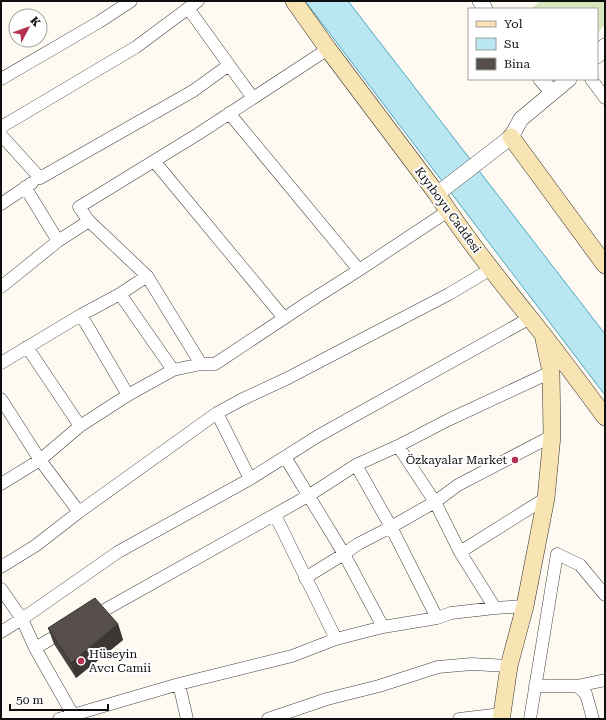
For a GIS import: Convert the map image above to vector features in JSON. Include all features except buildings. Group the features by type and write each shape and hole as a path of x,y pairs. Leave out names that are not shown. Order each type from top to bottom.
{"main road":[{"name":"Kıyıboyu Caddesi","path":"294,1 328,49 440,192 448,211 491,269 605,417"},
{"path":"511,137 605,265"},
{"path":"502,716 509,666 525,606 546,498 552,436 551,372 543,335"}],"street":[{"path":"1,79 99,22 131,1"},
{"path":"1,128 12,120 136,48 198,1"},
{"path":"188,8 253,98"},
{"path":"598,55 605,46"},
{"path":"201,364 147,276 89,221 79,207 154,161 328,49"},
{"path":"1,204 40,178 193,91 229,65"},
{"path":"541,80 548,96"},
{"path":"440,192 511,137 520,119 568,80"},
{"path":"592,80 605,98"},
{"path":"229,113 359,270"},
{"path":"1,135 40,178"},
{"path":"154,161 284,318"},
{"path":"25,187 58,241"},
{"path":"1,484 40,460 80,426 128,394 173,370 201,364 214,364 448,211"},
{"path":"1,287 58,241 89,221"},
{"path":"1,567 35,546 79,512 217,413 288,378 449,294 491,269"},
{"path":"1,363 81,315 120,294 147,276"},
{"path":"120,294 173,370"},
{"path":"81,315 128,394"},
{"path":"1,632 118,552 250,479 318,436 530,318"},
{"path":"28,347 80,426"},
{"path":"35,648 275,515 356,465 551,372"},
{"path":"1,399 40,460 79,512"},
{"path":"217,413 250,479"},
{"path":"305,578 358,544 435,502 458,485 552,436"},
{"path":"398,446 435,502 460,552 495,608"},
{"path":"285,457 344,554 383,627"},
{"path":"356,465 391,527 437,618"},
{"path":"460,552 546,498"},
{"path":"275,515 336,639"},
{"path":"530,719 557,554 580,565 605,595"},
{"path":"1,589 22,619 35,648 73,715"},
{"path":"59,719 179,684 292,656 336,639 383,627 437,618 450,613 525,606"},
{"path":"268,719 327,699 379,686 438,667 472,664 509,666"},
{"path":"535,686 577,686 605,680"},
{"path":"179,684 188,719"},
{"path":"577,686 586,694 593,719"},
{"path":"459,719 502,716"}],"green space":[{"path":"540,1 605,1 605,24 598,33 598,8 532,8"}],"water":[{"path":"305,1 348,1 605,334 605,395"}],"place":[{"name":"Özkayalar Market","path":"515,460"},
{"name":"Hüseyin Avcı Camii","path":"81,661"}]}
